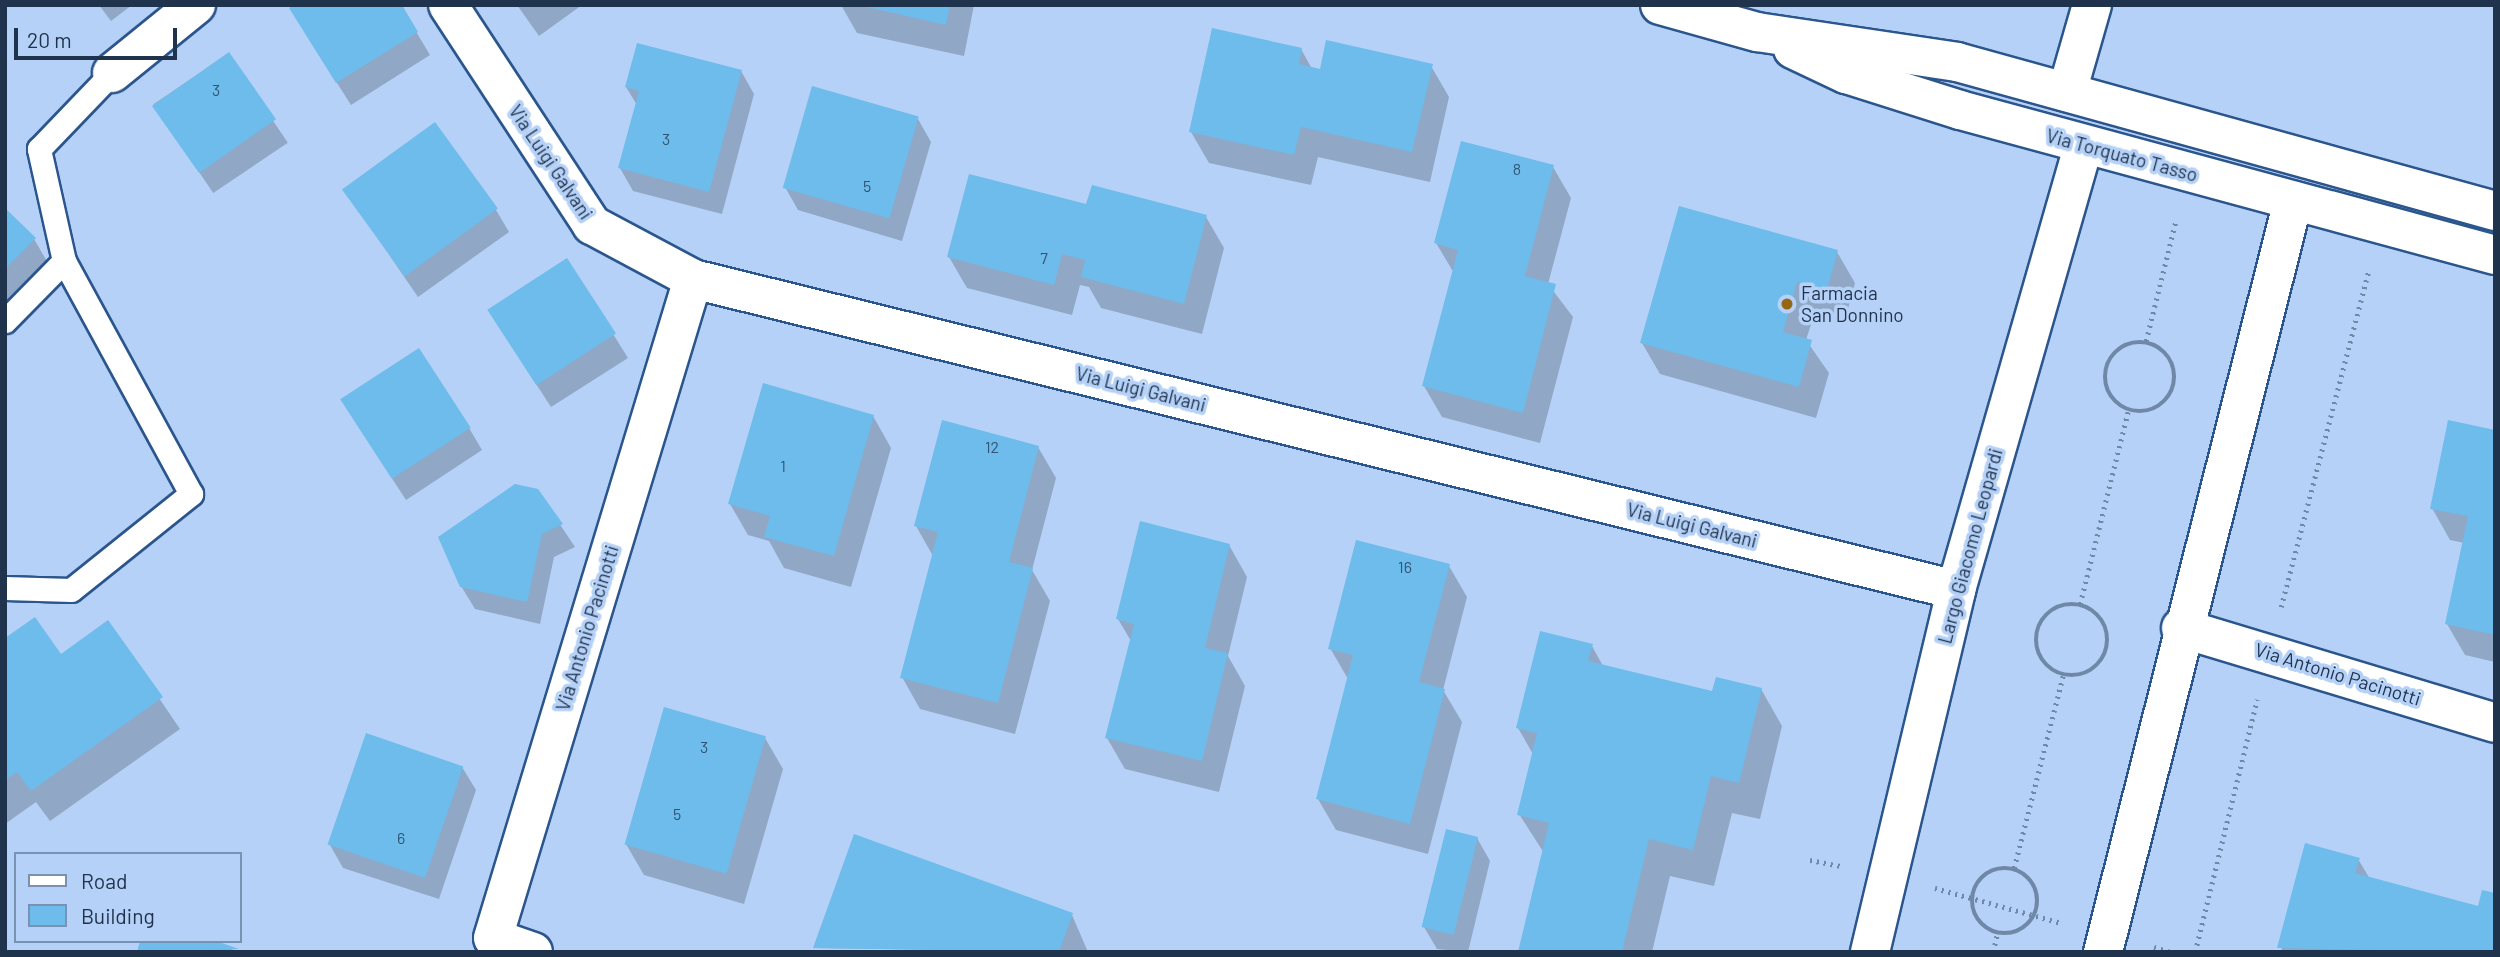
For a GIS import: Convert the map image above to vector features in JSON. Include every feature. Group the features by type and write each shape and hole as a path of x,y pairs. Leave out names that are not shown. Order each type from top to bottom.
{"street":[{"path":"112,73 197,5"},
{"name":"Via Luigi Galvani","path":"448,5 592,225 693,279 1956,590"},
{"name":"Via Torquato Tasso","path":"1660,5 1757,32 1957,62 2495,211"},
{"path":"2067,92 2092,5"},
{"name":"Via Torquato Tasso","path":"1757,32 1846,74 2084,145 2495,255"},
{"name":"Largo Giacomo Leopardi","path":"1870,952 1956,590 2084,145"},
{"path":"2105,943 2181,628 2293,201"},
{"name":"Via Antonio Pacinotti","path":"533,952 493,938 693,279"},
{"name":"Via Antonio Pacinotti","path":"2181,628 2269,652 2495,723"}],"lane":[{"path":"5,588 71,590 191,494 64,261 39,149 112,73"},
{"path":"5,321 64,261"}],"path":[{"path":"2146,341 2176,220"},
{"path":"2195,952 2269,652 2369,270 2357,267"},
{"path":"2146,341 2172,361 2174,389 2154,409 2128,411 2105,390 2103,370 2123,344 2146,341"},
{"path":"2080,604 2128,411"},
{"path":"2080,604 2102,620 2105,654 2090,672 2063,675 2042,663 2035,633 2056,607 2080,604"},
{"path":"2014,868 2063,675"},
{"path":"1810,860 1888,876 2036,916 2105,943 2170,952"},
{"path":"2014,868 2033,881 2036,916 2015,934 1997,934 1976,921 1970,898 1989,870 2014,868"},
{"path":"1993,952 1997,934"}],"building":[{"path":"294,5 402,5 418,32 336,83 289,8"},
{"path":"858,5 950,5 946,25"},
{"path":"1212,28 1302,48 1299,64 1320,69 1326,40 1433,64 1412,152 1301,127 1294,155 1189,132"},
{"path":"637,43 742,70 709,192 618,168 639,91 625,87"},
{"path":"229,52 276,119 199,173 152,106"},
{"path":"812,86 919,117 889,218 783,188"},
{"path":"435,122 498,209 405,276 342,190"},
{"path":"1461,141 1554,165 1525,276 1556,284 1523,413 1422,386 1458,250 1434,243"},
{"path":"969,174 1086,204 1092,185 1207,215 1184,304 1081,277 1085,260 1062,254 1054,285 947,257"},
{"path":"1679,206 1838,250 1827,290 1797,282 1783,332 1812,340 1799,387 1640,343"},
{"path":"5,208 36,238 5,269"},
{"path":"567,258 616,333 536,385 487,310"},
{"path":"419,348 471,428 392,479 340,399"},
{"path":"763,383 874,415 834,556 764,537 770,516 728,504"},
{"path":"942,420 1039,446 1009,562 1033,568 998,703 900,678 938,532 914,526"},
{"path":"2448,420 2495,430 2495,635 2445,624 2468,516 2430,509"},
{"path":"515,484 538,489 563,524 542,534 527,602 460,587 438,537"},
{"path":"1140,521 1230,544 1205,648 1228,653 1202,761 1105,738 1134,624 1116,619"},
{"path":"1356,540 1450,564 1419,682 1445,689 1410,824 1316,799 1353,655 1328,649"},
{"path":"35,617 61,654 108,620 163,697 31,791 17,772 5,780 5,638"},
{"path":"1540,631 1593,644 1588,661 1712,691 1716,677 1762,688 1739,783 1711,776 1693,850 1649,839 1622,952 1518,952 1549,823 1517,815 1537,733 1516,728"},
{"path":"664,707 766,736 726,874 625,844"},
{"path":"366,733 463,767 425,878 328,845"},
{"path":"1446,829 1478,837 1454,935 1422,927"},
{"path":"854,834 1073,913 1059,952 813,948"},
{"path":"2305,843 2360,858 2355,873 2478,906 2482,890 2495,893 2495,952 2277,948"},
{"path":"139,943 222,943 239,949 137,952"}],"place":[{"name":"Farmacia San Donnino","path":"1787,304"}]}
